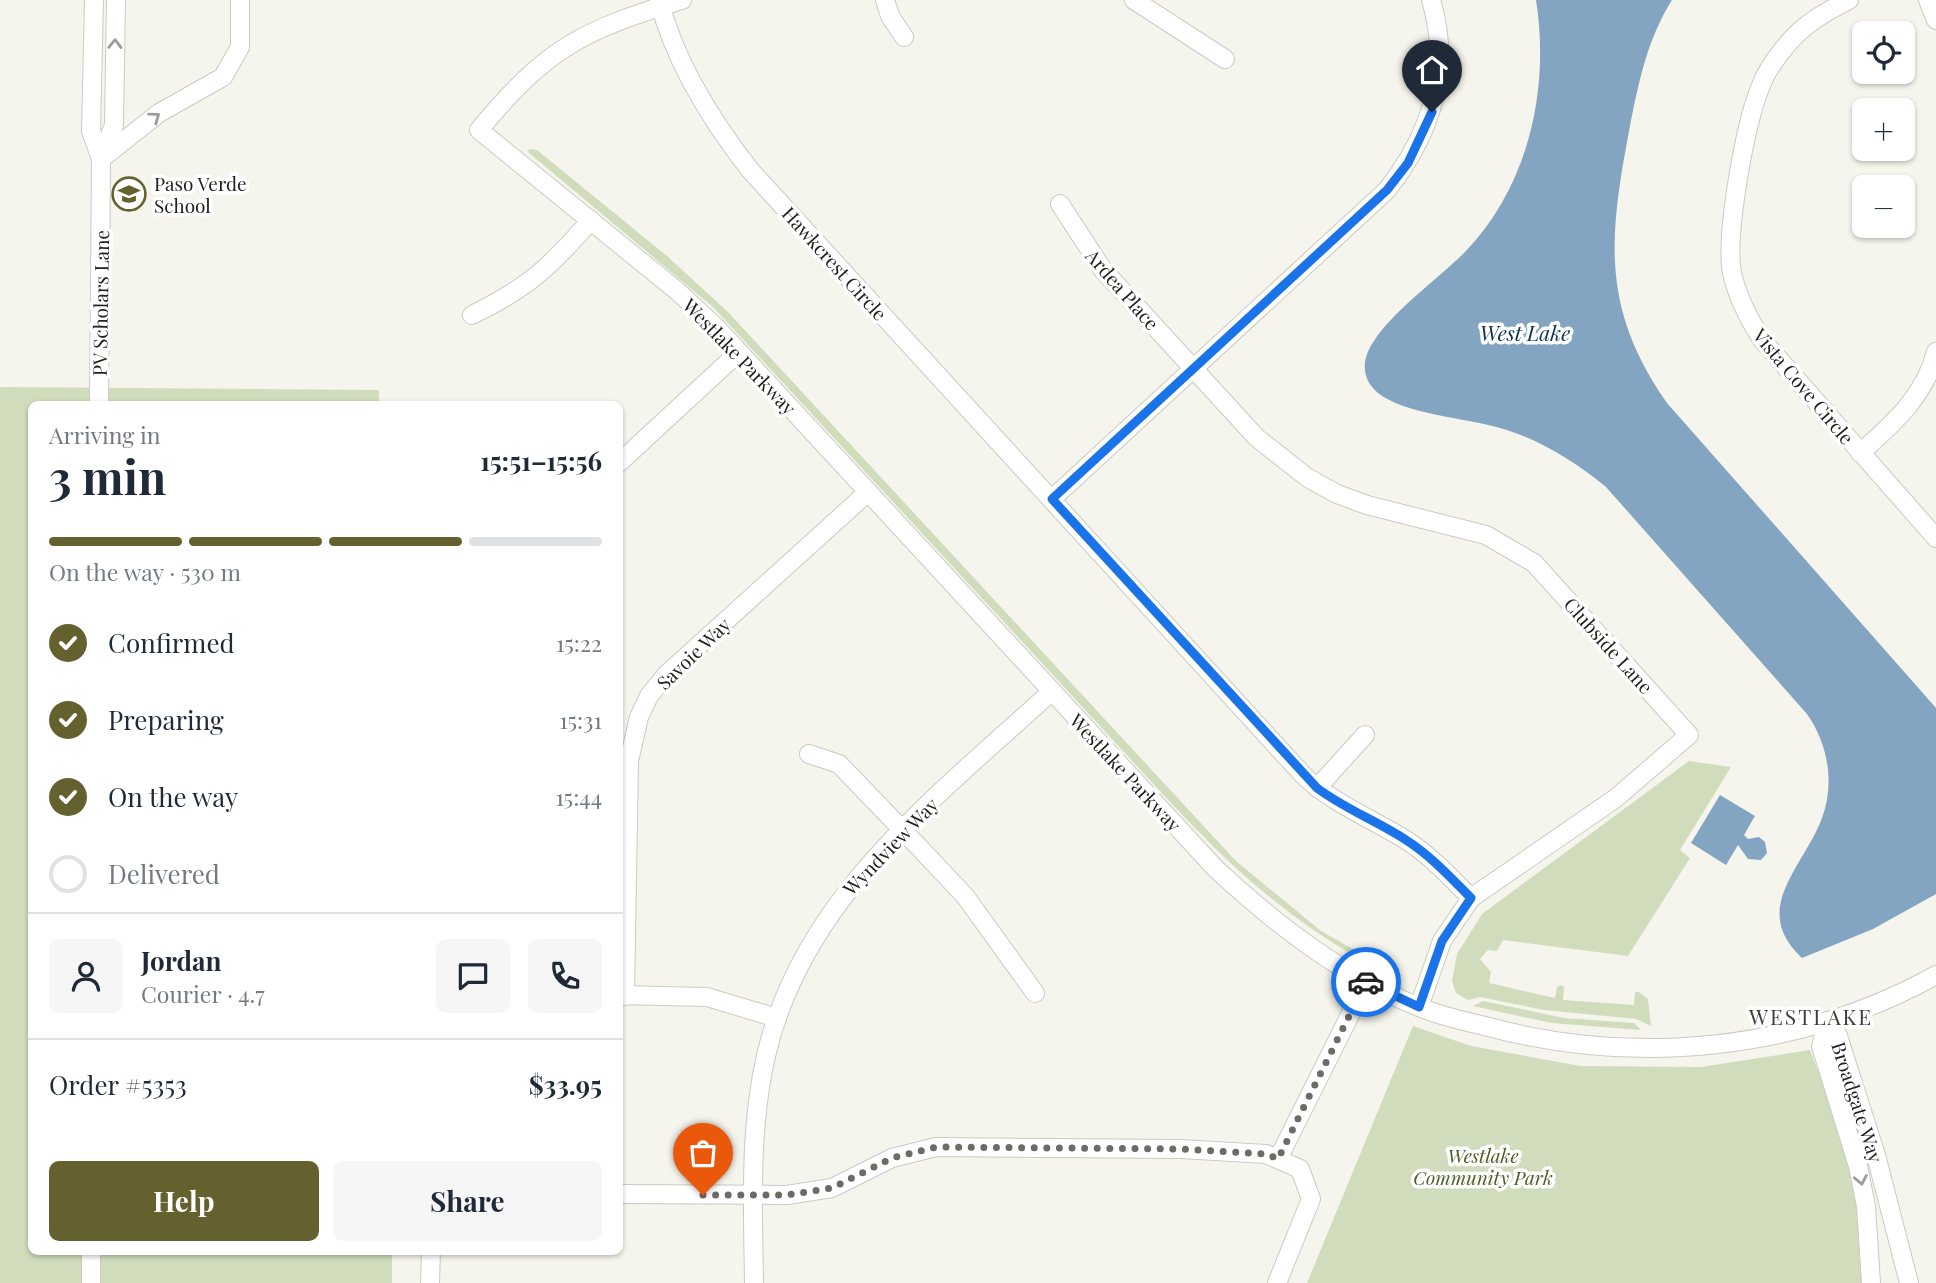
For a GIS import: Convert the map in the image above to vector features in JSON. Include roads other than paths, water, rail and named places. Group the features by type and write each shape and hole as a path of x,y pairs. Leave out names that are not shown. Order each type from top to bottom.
{"street":[{"path":"94,0 91,131 101,159"},
{"path":"101,159 114,125 116,0"},
{"path":"101,159 159,113 223,77 240,47 240,0"},
{"path":"660,3 682,0"},
{"path":"885,0 890,16 904,37"},
{"path":"1134,0 1225,59"},
{"path":"1052,499 1387,190 1408,163 1432,112 1438,79 1437,29 1431,0"},
{"name":"Vista Cove Circle","path":"1849,0 1807,24 1786,45 1760,87 1732,222 1730,253 1738,296 1763,341 1936,538"},
{"path":"1928,0 1936,20"},
{"name":"Westlake Parkway","path":"660,3 600,27 562,47 514,87 479,130 676,290 739,352 1215,868 1287,931 1367,981 1419,1007 1517,1035 1622,1048 1717,1045 1759,1039 1828,1021 1881,1002 1936,975"},
{"name":"Hawkcrest Circle","path":"660,3 685,69 704,105 750,170 1317,788 1339,805 1404,838 1429,856 1471,898"},
{"name":"PV Scholars Lane","path":"99,401 101,159"},
{"name":"Ardea Place","path":"1060,204 1103,270 1193,369"},
{"path":"472,315 532,282 555,262 591,220"},
{"path":"623,459 739,352"},
{"path":"1860,453 1897,420 1914,399 1936,352"},
{"name":"Clubside Lane","path":"1193,369 1257,438 1308,478 1367,505 1486,535 1534,563 1689,735 1616,798 1471,898 1442,941 1419,1007"},
{"name":"Savoie Way","path":"623,962 629,761 639,717 649,696 666,676 868,492"},
{"name":"Wyndview Way","path":"754,1283 755,1130 766,1057 777,1018 809,947 835,905 860,873 902,829 1052,691"},
{"path":"1317,788 1365,735"},
{"path":"810,754 839,764 902,829 965,896 1035,993"},
{"path":"1278,1159 1367,981"},
{"path":"623,995 707,997 777,1018"},
{"name":"Broadgate Way","path":"1828,1021 1821,1046 1858,1166 1866,1206 1871,1283"},
{"name":"Broadgate Way","path":"1828,1021 1838,1036 1876,1155 1909,1283"},
{"path":"623,1194 787,1195 832,1188 892,1158 936,1147 1181,1149 1266,1154 1300,1169 1311,1199 1277,1283"},
{"path":"91,1255 91,1283"},
{"path":"430,1283 431,1255"}],"water":[{"name":"West Lake","path":"1536,0 1672,0 1656,30 1641,77 1618,202 1616,270 1620,302 1630,335 1645,368 1667,403 1936,708 1936,894 1873,929 1802,958 1787,940 1780,922 1780,905 1785,888 1822,818 1829,778 1820,738 1807,714 1606,487 1594,477 1529,438 1486,424 1419,411 1389,400 1372,387 1366,374 1367,354 1382,330 1465,252 1487,226 1505,197 1530,134 1537,101 1540,33"},
{"path":"1720,795 1755,816 1744,835 1748,839 1759,837 1765,842 1767,853 1761,860 1748,859 1738,845 1726,865 1691,843"}],"place":[{"name":"Paso Verde School","path":"129,194"}],"district":[{"name":"WESTLAKE","path":"1811,1016"}],"park label":[{"name":"Westlake Community Park","path":"1483,1166"}]}
